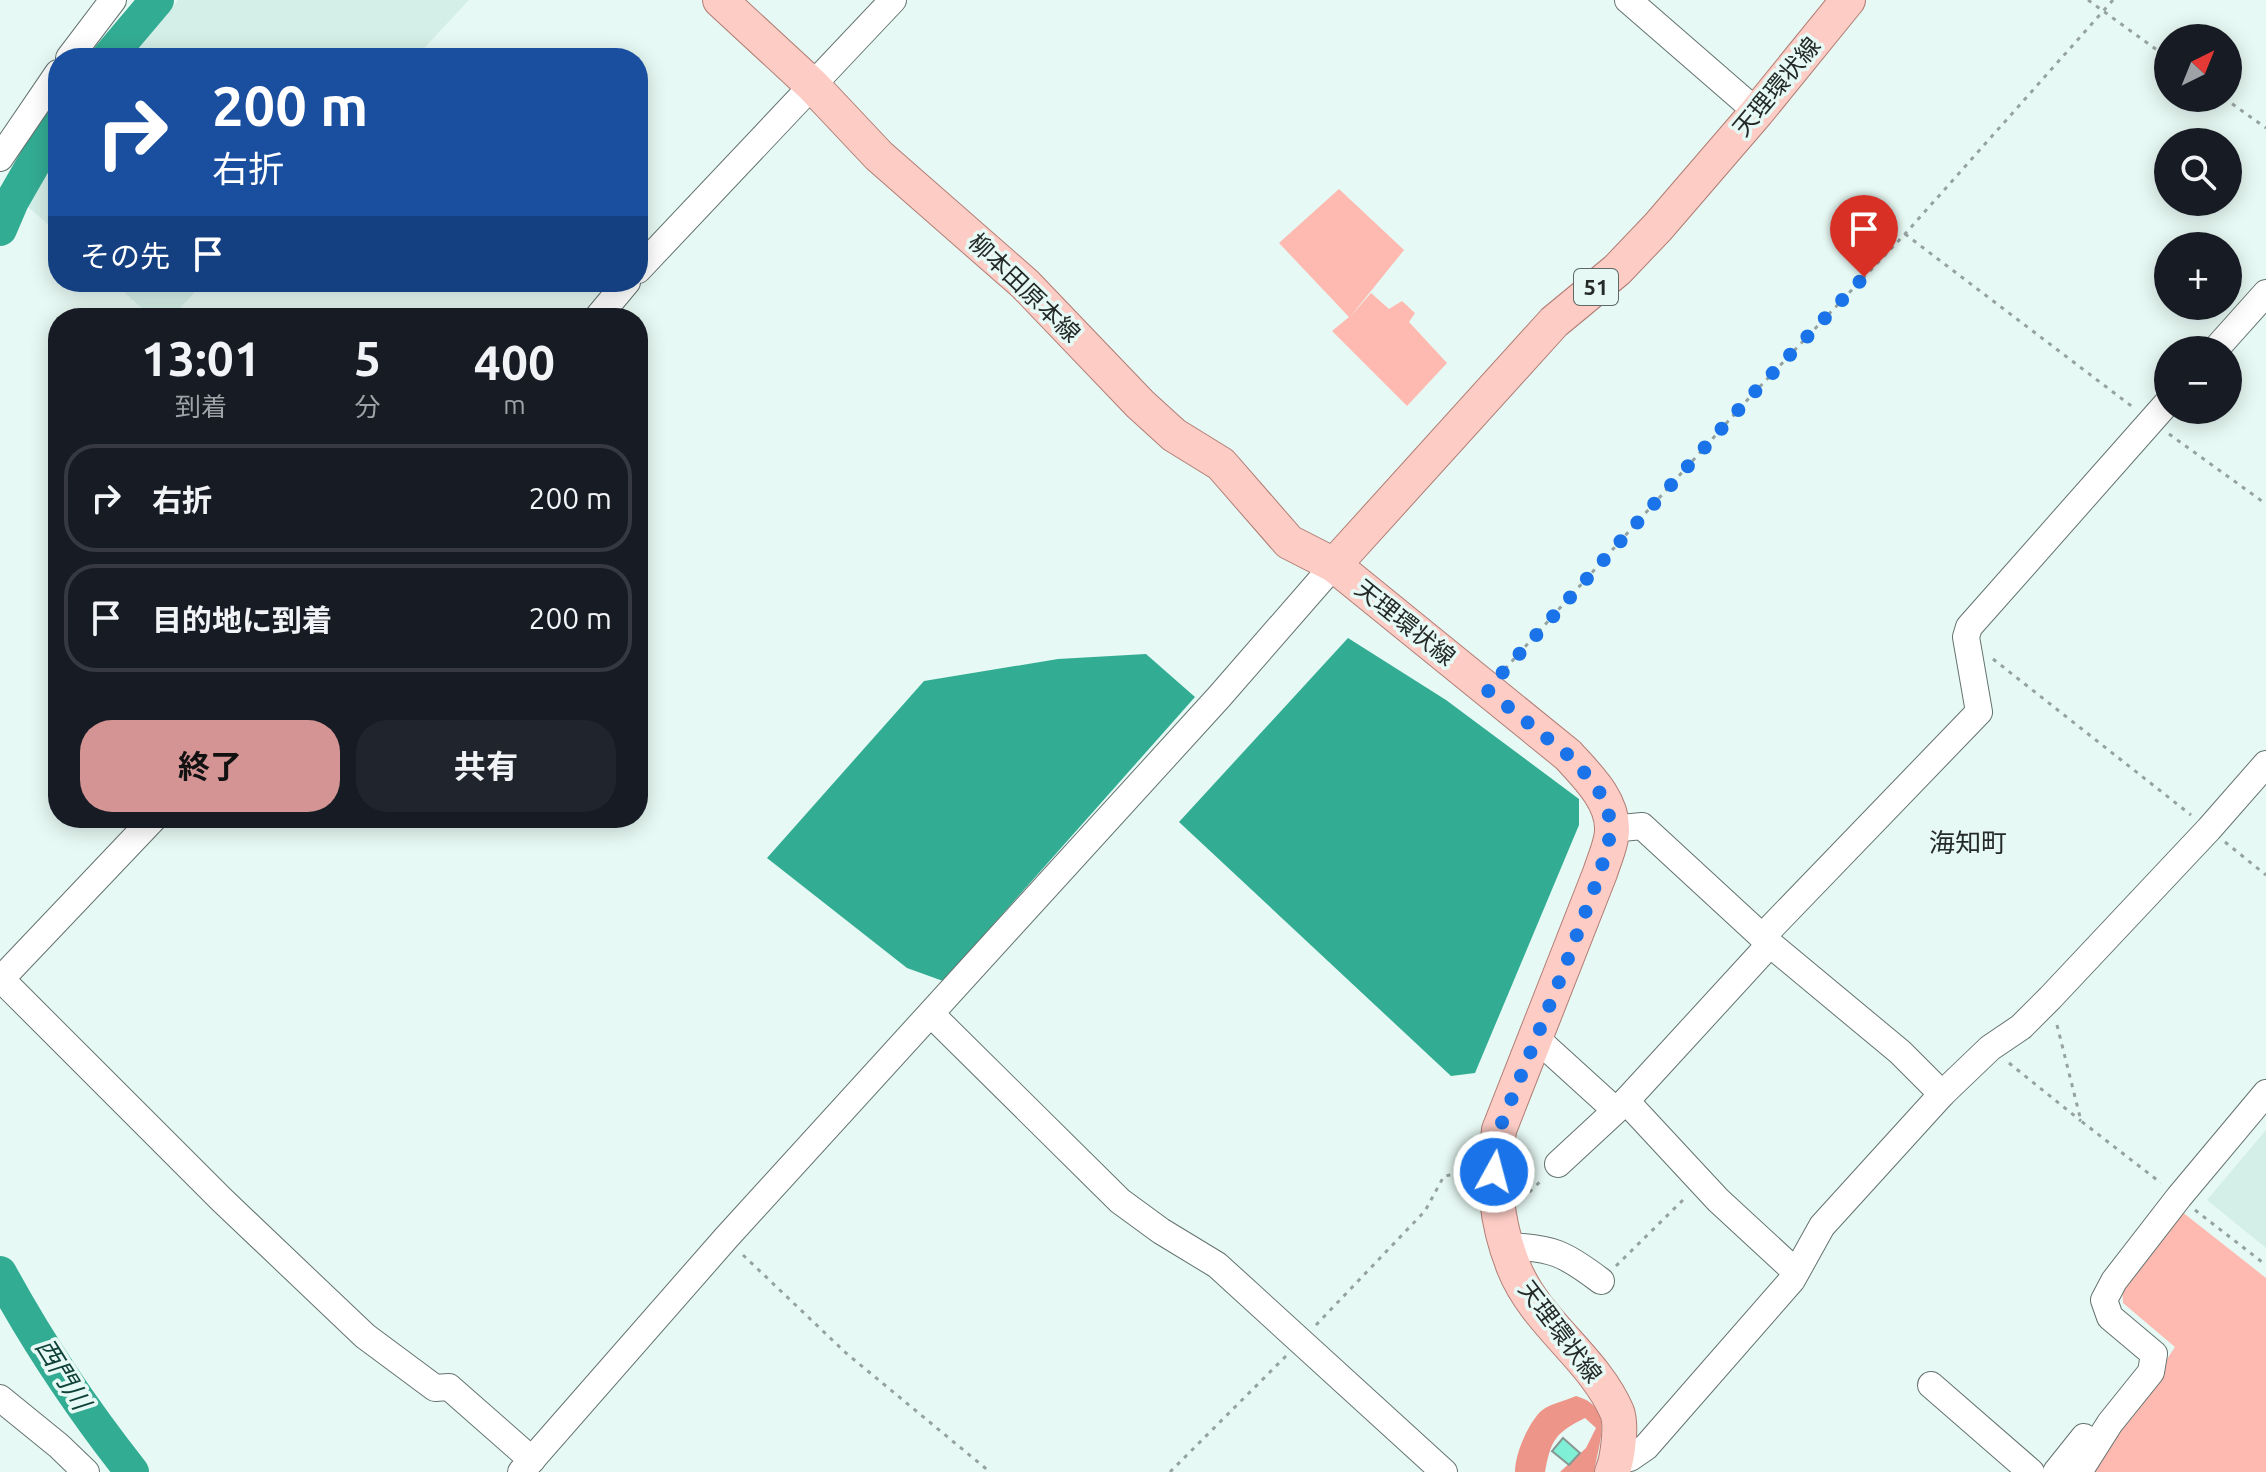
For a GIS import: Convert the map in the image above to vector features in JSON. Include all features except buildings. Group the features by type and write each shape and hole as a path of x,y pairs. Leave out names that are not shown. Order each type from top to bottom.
{"main road":[{"name":"柳本田原本線","path":"720,0 813,86 879,156 1025,284 1140,404 1174,435 1221,464 1289,542 1334,565"},
{"name":"天理環状線","path":"1615,1466 1618,1414 1593,1374 1545,1317 1515,1270 1495,1198 1494,1172 1499,1130 1600,873 1612,829 1606,803 1593,782 1568,755 1334,565 1554,322 1617,270 1658,227 1848,0"}],"street":[{"path":"77,48 113,0"},
{"path":"648,259 893,0"},
{"path":"1628,0 1757,112"},
{"path":"0,158 48,88"},
{"path":"605,308 619,292"},
{"path":"2228,336 2266,293"},
{"path":"1558,1164 1620,1105 1766,941 1979,712 1966,637 1969,627 2154,418"},
{"path":"144,828 1,978 222,1200 365,1336 435,1388 449,1387 526,1466 726,1238 1219,697 1334,565"},
{"path":"1615,1466 1646,1447 1796,1272 1822,1226 1942,1094 1990,1048 2021,1027 2050,998 2266,764"},
{"path":"1612,829 1642,826 1766,941 1900,1052 1942,1094"},
{"path":"931,1014 1120,1201 1161,1231 1217,1265 1444,1472"},
{"path":"1537,1039 1620,1105 1796,1272"},
{"path":"2079,1472 2110,1423 2151,1372 2154,1354 2110,1317 2104,1300 2114,1281 2179,1197 2266,1093"},
{"path":"1503,1233 1569,1257 1601,1281"},
{"path":"1931,1385 2031,1472"},
{"path":"0,1398 86,1472"},
{"path":"2056,1472 2095,1425 2110,1423"}],"path":[{"path":"2088,0 2154,48"},
{"path":"1487,690 1750,397 1905,234 2113,0"},
{"path":"2242,111 2266,128"},
{"path":"1905,234 2154,408"},
{"path":"2173,424 2266,504"},
{"path":"1966,637 2266,875"},
{"path":"2050,998 2081,1121"},
{"path":"1990,1048 2266,1265"},
{"path":"1503,1233 1558,1164"},
{"path":"1170,1472 1425,1211 1444,1176 1459,1172 1494,1172"},
{"path":"1601,1281 1702,1181"},
{"path":"726,1238 846,1353 990,1472"}],"shaded area":[{"path":"178,0 469,0 424,48 138,48"},
{"path":"48,171 48,224 27,206"},
{"path":"1339,189 1404,250 1350,317 1371,293 1389,309 1402,301 1415,313 1409,322 1447,363 1407,406 1332,331 1349,317 1279,243"},
{"path":"124,292 195,292 180,308 142,308"},
{"path":"1348,638 1446,700 1579,799 1579,825 1475,1073 1451,1076 1179,822"},
{"path":"1146,654 1195,697 943,981 907,968 767,858 924,681 1058,659"},
{"path":"2266,1130 2266,1248 2207,1200"},
{"path":"2181,1211 2266,1278 2266,1472 2092,1472 2175,1347 2123,1303 2122,1283"},
{"path":"1576,1396 1596,1408 1600,1417 1601,1438 1594,1472 1560,1472 1586,1448 1596,1428 1585,1418 1567,1428 1556,1439 1545,1472 1515,1472 1519,1449 1535,1418 1547,1407"}],"waterway":[{"name":"西門川","path":"116,48 157,0"},
{"name":"西門川","path":"0,229 12,201 48,138"},
{"name":"西門川","path":"0,1273 62,1376 132,1472"}],"district":[{"name":"海知町","path":"1968,843"}],"route":[{"path":"1494,1172 1499,1130 1563,972 1600,873 1612,829 1606,803 1593,782 1568,755 1487,690 1750,397 1864,277"}]}
